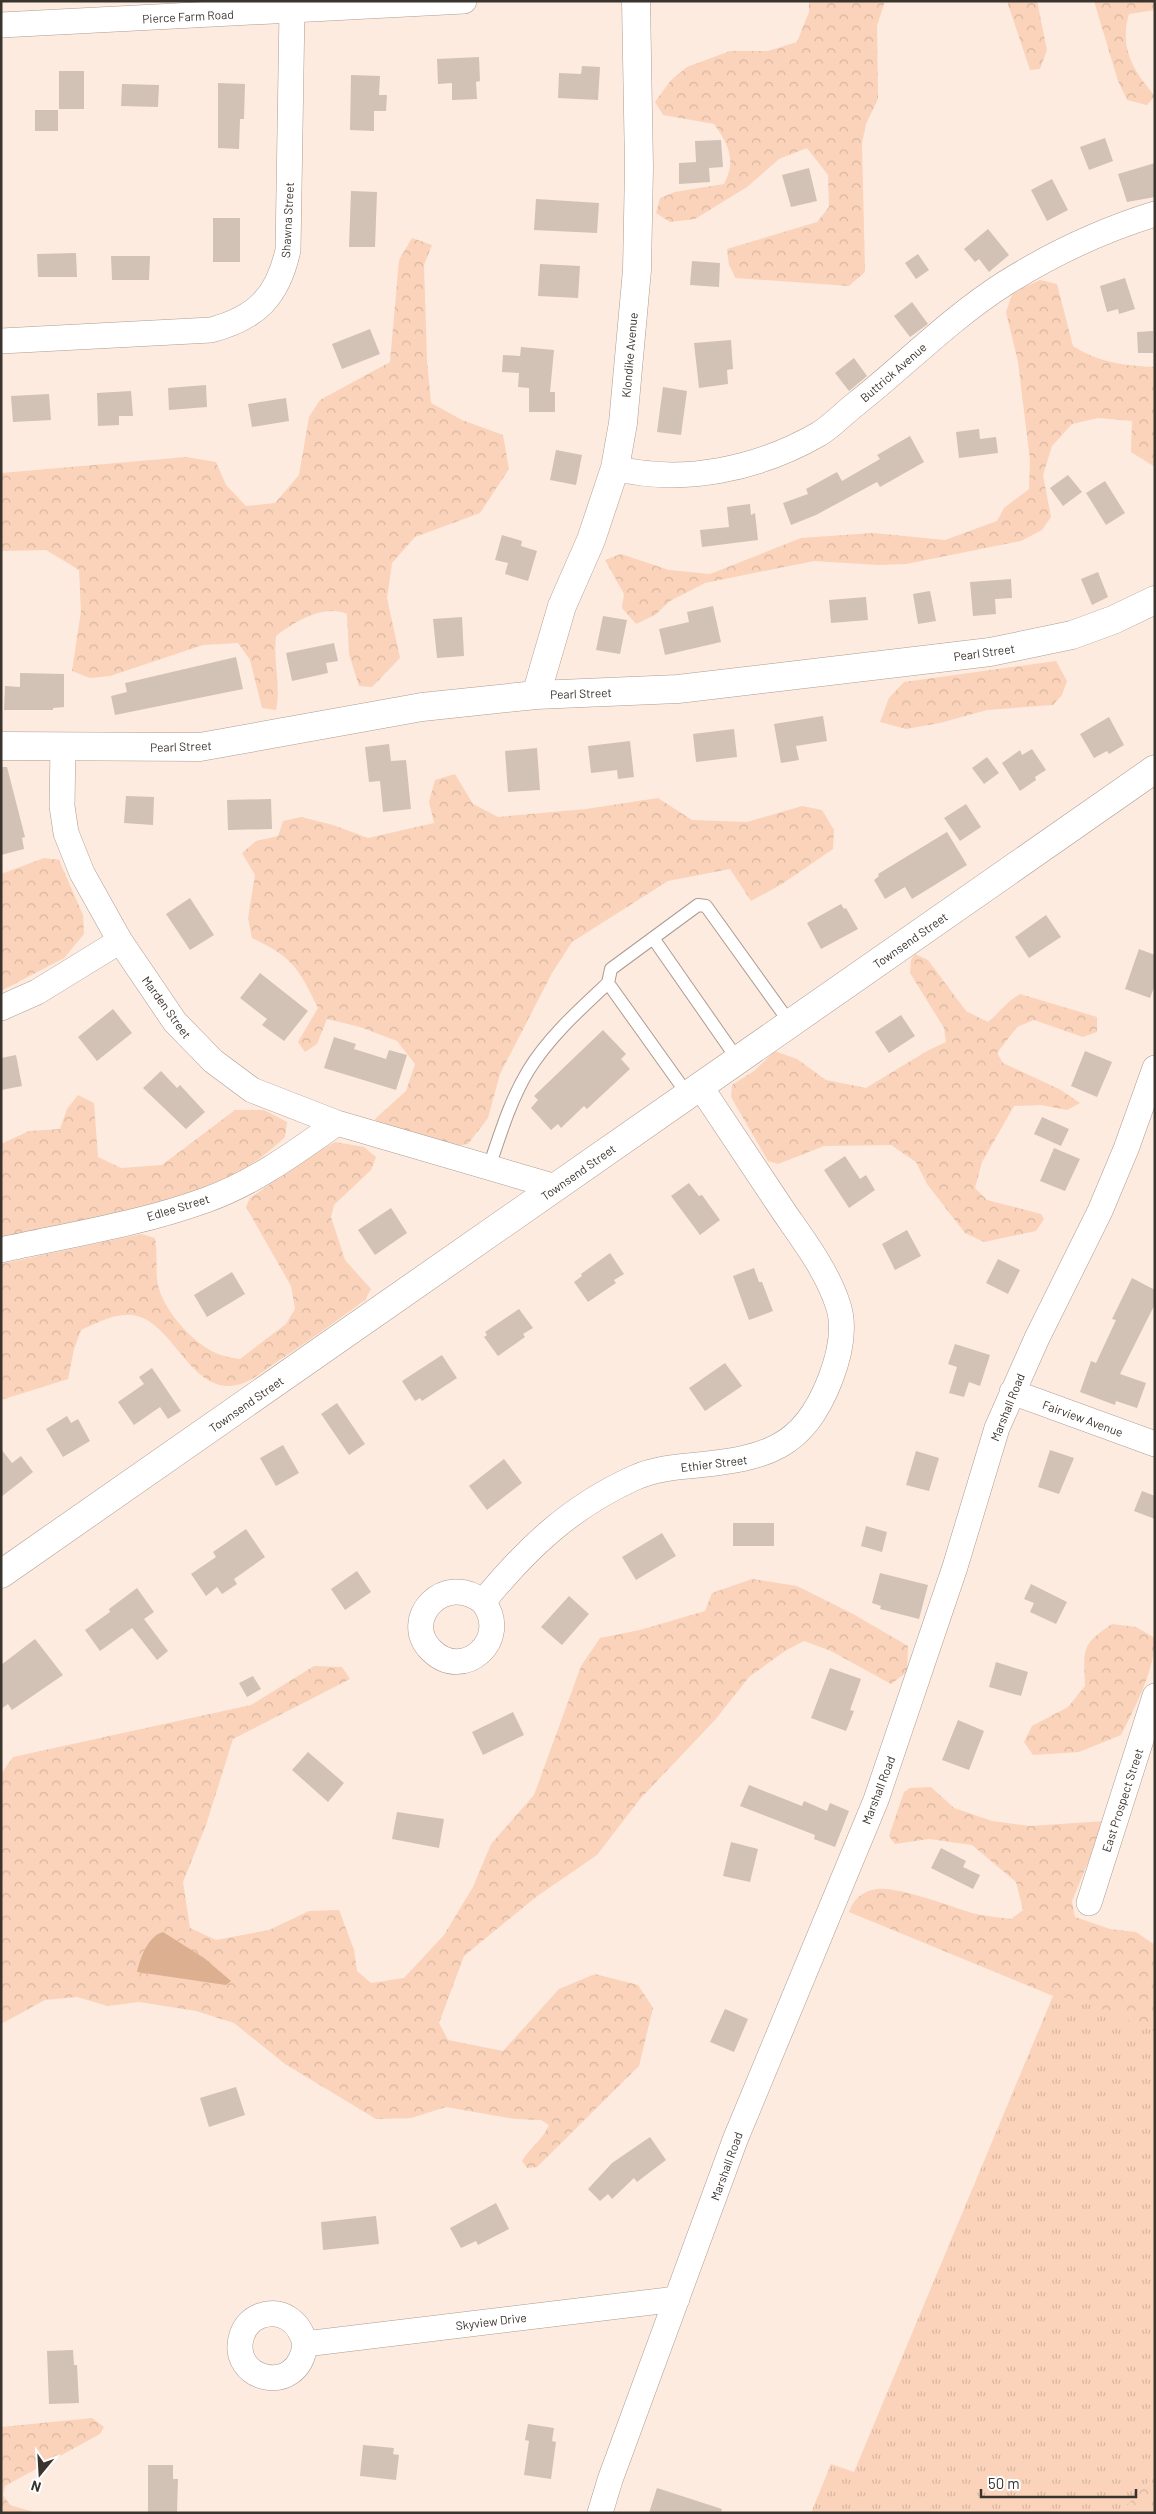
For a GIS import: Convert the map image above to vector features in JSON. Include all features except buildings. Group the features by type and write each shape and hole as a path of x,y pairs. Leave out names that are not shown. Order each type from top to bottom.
{"street":[{"name":"Pierce Farm Road","path":"1,25 464,1"},
{"name":"Klondike Avenue","path":"536,695 562,606 590,540 615,468 623,423 637,270 639,167 636,1"},
{"name":"Shawna Street","path":"1,341 211,330 236,324 265,301 284,270 288,250 292,10"},
{"name":"Buttrick Avenue","path":"615,468 642,475 678,476 721,470 771,457 820,433 954,321 1004,284 1059,254 1122,224 1155,214"},
{"name":"Pearl Street","path":"1,746 200,747 422,707 536,695 670,690 990,652 1072,634 1112,620 1155,600"},
{"name":"Marden Street","path":"63,746 62,806 66,833 82,873 120,941 175,1022 213,1061 252,1090 337,1123 556,1187"},
{"name":"Townsend Street","path":"1,1574 1155,769"},
{"path":"1,1008 37,992 120,941"},
{"name":"Marshall Road","path":"600,2513 610,2480 739,2131 876,1800 955,1567 997,1428 1012,1392 1100,1211 1126,1149 1155,1068"},
{"name":"Ethier Street","path":"483,1602 533,1544 578,1511 618,1486 649,1472 665,1468 740,1461 756,1457 786,1443 807,1422 828,1384 837,1357 842,1328 841,1317 834,1294 811,1253 694,1091"},
{"name":"Edlee Street","path":"1,1250 174,1211 208,1200 261,1174 337,1123"},
{"name":"Fairview Avenue","path":"1012,1392 1155,1444"},
{"name":"East Prospect Street","path":"1088,1903 1155,1696"},
{"name":"Skyview Drive","path":"305,2344 677,2299"}],"lane":[{"path":"489,1168 510,1108 528,1071 570,1018 608,983 611,969 698,905 706,906 790,1023"},
{"path":"653,938 738,1060"},
{"path":"608,983 694,1091"}],"green space":[{"path":"809,1 885,1 877,26 878,99 866,124 862,143 865,272 849,286 736,278 729,265 727,249 817,222 829,207 828,175 807,148 779,159 747,187 695,219 670,222 656,213 660,198 675,192 724,184 730,167 730,160 727,145 714,124 663,115 655,102 671,80 687,67 730,51 768,51 797,42 809,12"},
{"path":"1007,1 1037,1 1047,50 1040,69 1030,70"},
{"path":"1094,1 1155,1 1155,10 1129,14 1126,26 1127,48 1134,68 1155,96 1147,105 1127,100 1118,81"},
{"path":"412,238 432,245 424,265 427,361 431,403 462,420 503,435 509,469 480,513 415,537 392,563 387,598 400,658 372,687 359,686 349,654 347,614 329,611 300,620 276,636 275,655 278,691 276,710 262,708 250,660 238,643 203,645 110,676 90,678 72,671 81,611 79,570 46,550 1,551 1,473 186,457 216,462 226,485 246,506 275,503 299,475 309,417 320,400 390,362 399,260"},
{"path":"1040,280 1057,284 1073,346 1092,356 1112,362 1133,366 1155,367 1155,467 1131,452 1132,421 1098,418 1072,424 1052,446 1043,475 1051,517 1042,530 1021,541 906,564 878,565 814,561 705,583 670,601 655,615 636,624 622,608 624,594 605,560 621,554 669,570 710,574 801,538 873,533 945,540 997,521 1004,508 1029,489 1030,460 1018,362 1006,312 1013,292"},
{"path":"1056,661 1067,681 1062,695 1053,705 987,710 940,723 906,729 880,722 889,698 904,682"},
{"path":"455,774 473,804 498,817 586,809 658,798 692,820 747,822 802,806 822,810 834,830 833,849 782,884 751,901 730,869 668,881 572,942 552,973 500,1074 488,1118 468,1144 445,1148 383,1129 375,1119 406,1091 415,1064 397,1041 360,1027 327,1019 317,1044 305,1052 298,1042 318,1008 300,974 286,958 252,938 248,918 255,875 242,853 256,841 278,836 283,821 301,817 333,825 368,838 434,823 429,802 435,780"},
{"path":"44,858 59,860 83,915 84,934 64,958 1,991 1,874"},
{"path":"915,954 928,960 966,1011 988,1022 1020,994 1097,1017 1097,1032 1083,1037 1034,1020 1017,1027 997,1053 1003,1063 1059,1089 1080,1103 1067,1110 1041,1105 1014,1106 982,1162 975,1188 987,1200 1041,1214 1044,1219 1036,1231 984,1242 965,1233 927,1184 916,1162 891,1145 824,1146 778,1164 768,1161 731,1097 732,1085 754,1071 775,1051 797,1059 826,1080 866,1088 927,1051 946,1042 944,1028 910,973 911,960"},
{"path":"78,1095 94,1103 98,1157 121,1168 162,1165 235,1110 264,1110 287,1122 285,1137 258,1160 237,1174 206,1190 182,1199 105,1220 1,1240 1,1144 29,1131 60,1129 67,1109"},
{"path":"335,1142 364,1147 376,1157 371,1170 334,1205 331,1217 345,1260 371,1289 365,1300 253,1378 246,1382 227,1386 212,1382 198,1372 161,1331 147,1320 132,1315 112,1317 81,1330 74,1349 68,1379 1,1400 1,1264 141,1234 155,1238 158,1285 167,1306 182,1327 211,1351 223,1356 240,1359 286,1324 295,1309 291,1286 246,1207 250,1198"},
{"path":"752,1579 797,1586 853,1614 908,1646 907,1672 891,1684 831,1651 804,1641 785,1651 749,1677 715,1720 640,1799 597,1855 536,1897 464,1956 439,2023 448,2040 503,2051 559,1989 595,1974 638,1985 653,2008 639,2066 537,2167 527,2168 522,2161 549,2125 541,2120 515,2119 446,2107 411,2118 376,2119 285,2064 234,2023 196,2011 139,2002 108,2006 77,1997 45,2000 1,2024 1,1774 13,1757 251,1705 314,1666 342,1667 350,1679 233,1739 206,1825 183,1882 190,1928 216,1940 269,1930 309,1911 339,1910 354,1950 357,1971 371,1983 404,1978 444,1935 473,1887 491,1844 534,1795 581,1666 600,1638 640,1630 705,1611 712,1593"},
{"path":"1112,1624 1136,1627 1155,1638 1152,1662 1148,1675 1138,1701 1121,1735 1079,1752 1033,1755 1024,1742 1032,1726 1068,1707 1085,1686 1084,1664 1086,1649 1094,1637"},
{"path":"931,1787 954,1808 992,1821 1030,1826 1105,1821 1072,1901 1075,1917 1110,1929 1136,1932 1155,1945 1155,2032 1083,2001 1053,1996 849,1912 859,1896 877,1889 911,1894 986,1916 1011,1919 1023,1910 1016,1882 972,1845 929,1839 895,1844 889,1836 904,1792 910,1788"},
{"path":"1080,1981 1155,2008 1155,2475 1125,2507 1126,2513 811,2513 831,2464 854,2472 1053,1996"},
{"path":"92,2418 104,2427 100,2434 5,2486 3,2495 10,2505 37,2513 1,2513 1,2427"},
{"path":"1155,2475 1155,2513 1126,2513 1124,2508"}],"shaded area":[{"path":"163,1932 204,1958 231,1981 226,1985 137,1972 140,1960 149,1943 158,1934"}]}
